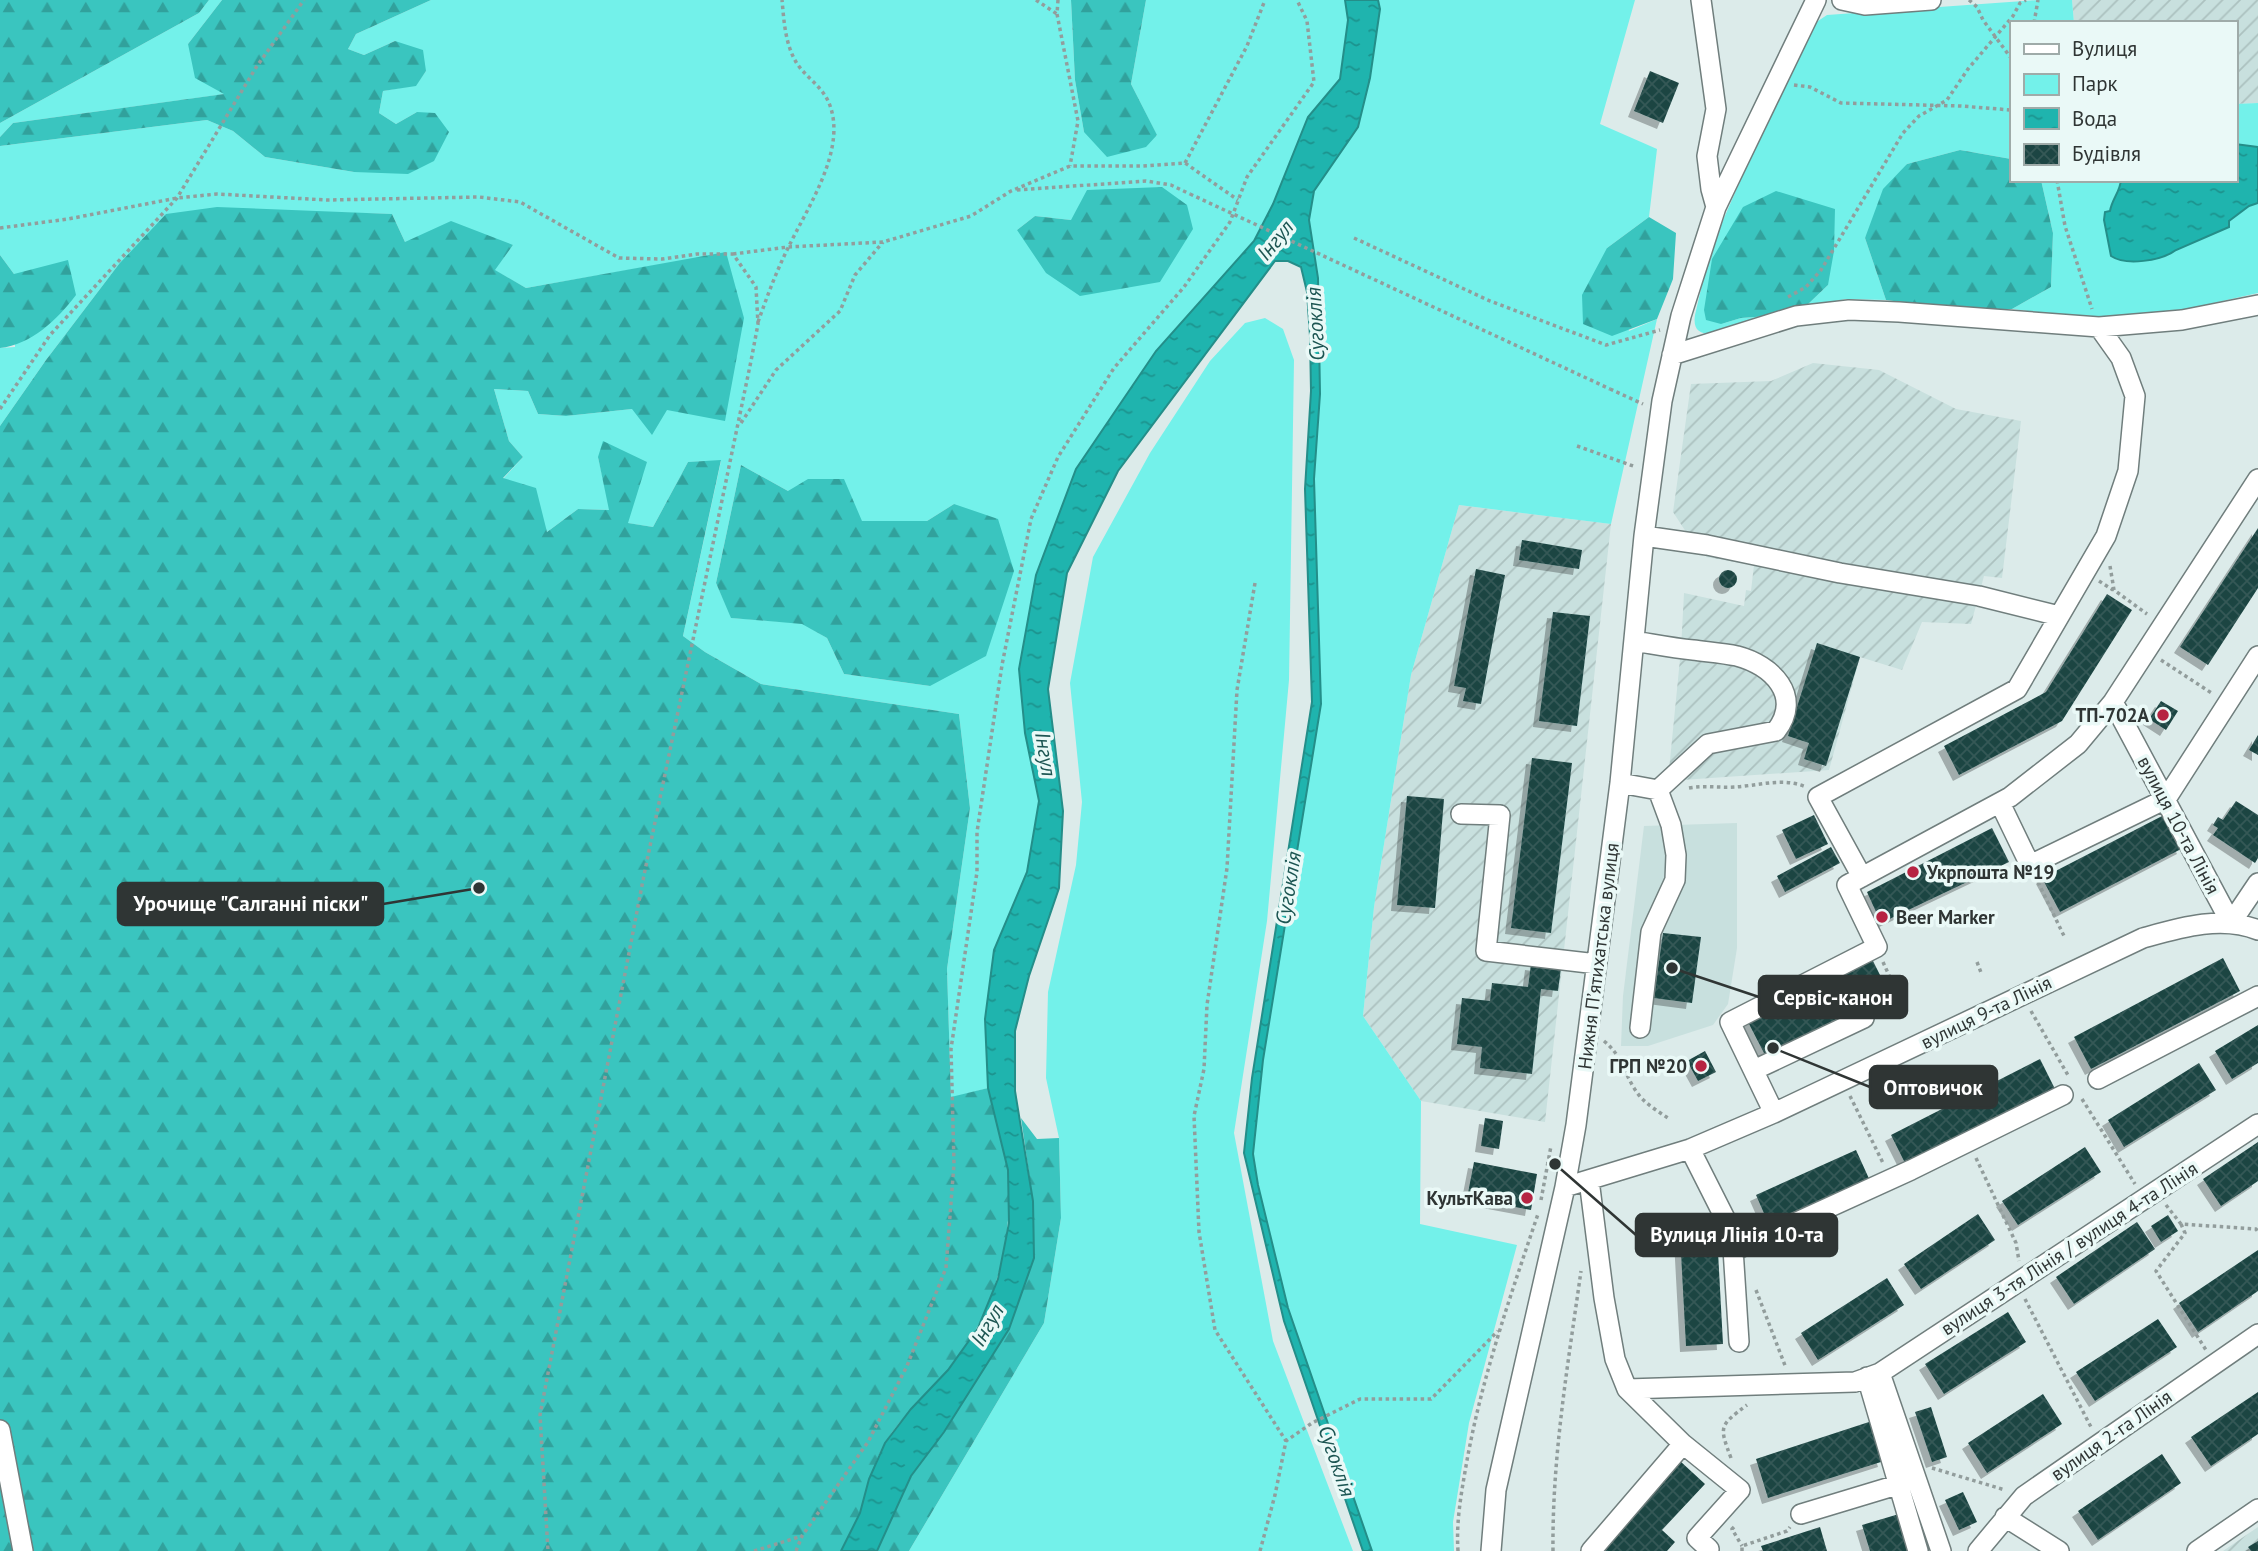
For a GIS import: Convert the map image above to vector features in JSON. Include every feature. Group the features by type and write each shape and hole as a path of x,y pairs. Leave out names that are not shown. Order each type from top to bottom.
{"street":[{"path":"1701,0 1716,108 1707,156 1716,207"},
{"name":"Нижня Пʼятихатська вулиця","path":"1491,1551 1496,1490 1565,1187 1589,1029 1620,783 1644,536 1662,401 1681,316 1716,207 1816,0"},
{"path":"1842,0 1865,5 1931,0"},
{"path":"1672,355 1796,316 1849,310 2099,327 2182,320 2258,305"},
{"path":"1862,877 1818,797 2017,689 2106,536 2128,471 2136,396 2121,358 2099,327"},
{"path":"1774,1113 1730,1022 1877,947 1847,885 2010,797 2078,744 2113,702 2258,479"},
{"path":"1644,536 1707,545 1840,573 1979,596 2059,616"},
{"path":"1634,640 1738,656 1766,668 1784,690 1788,704 1784,720 1776,730 1708,744 1658,790"},
{"path":"2000,803 2030,865 2166,799 2258,656"},
{"name":"вулиця 10-та Лінія","path":"2113,702 2231,923"},
{"path":"1620,783 1658,790"},
{"path":"1640,1028 1651,932 1675,880 1676,855 1671,825 1658,790"},
{"path":"1461,814 1500,816 1486,951 1597,964"},
{"path":"2258,883 2231,923 2258,930"},
{"name":"вулиця 9-та Лінія","path":"1565,1187 1690,1149 1774,1113 2143,938 2180,928 2231,923"},
{"path":"2098,1079 2258,996"},
{"path":"1754,1070 1864,1018"},
{"path":"1690,1149 1740,1248 2072,1093"},
{"name":"вулиця 3-тя Лінія / вулиця 4-та Лінія","path":"1874,1375 2258,1124"},
{"path":"1589,1180 1612,1347 1627,1389 1683,1444 1740,1490 1697,1538 1709,1549 1707,1551"},
{"path":"1732,1232 1739,1342"},
{"name":"вулиця 2-га Лінія","path":"1978,1551 2024,1496 2258,1334"},
{"path":"1627,1389 1856,1382 1874,1375"},
{"path":"1874,1375 1911,1462 1941,1551"},
{"path":"1874,1375 1897,1485 1918,1551"},
{"path":"0,1430 23,1551"},
{"path":"1591,1551 1683,1444"},
{"path":"1801,1514 1897,1485"},
{"path":"2197,1551 2258,1509"},
{"path":"2005,1517 2059,1551"}],"path":[{"path":"0,409 50,335 177,198 257,66 304,0"},
{"path":"548,1551 540,1415 644,876 758,324 772,281 814,200 833,148 830,105 819,86 796,62 785,33 782,0"},
{"path":"1036,0 1057,15"},
{"path":"1058,0 1057,15 1078,121 1070,166"},
{"path":"1185,163 1247,46 1265,0"},
{"path":"796,1551 802,1536 868,1442 906,1366 946,1268 954,1164 951,1049 977,872 976,832 1002,666 1031,519 1058,457 1114,368 1184,287 1230,222 1247,177 1314,82 1307,21 1297,0"},
{"path":"1969,0 1977,7 1983,20 2010,57"},
{"path":"1787,298 1806,287 1821,270 1903,133 1919,116 1947,100 1968,69 2013,16 2020,3 2026,0"},
{"path":"2034,21 2038,0"},
{"path":"1775,81 1810,88 1841,103 2010,110"},
{"path":"0,228 68,219 177,198 217,194 327,200 479,197 520,202 619,258 662,259 697,254 733,254 788,247 883,242 971,216 1011,191 1070,166 1185,163 1238,200"},
{"path":"1011,191 1146,181 1171,185 1645,405"},
{"path":"2057,182 2064,226 2099,327"},
{"path":"1354,238 1490,301 1606,345 1662,329 1681,316"},
{"path":"738,427 776,370 839,311 855,275 883,242"},
{"path":"733,254 756,287 758,324"},
{"path":"1577,446 1636,467"},
{"path":"2106,536 2114,590 2163,625"},
{"path":"1255,583 1237,690 1227,867 1207,1005 1205,1069 1194,1116 1199,1232 1215,1330 1286,1441"},
{"path":"2147,651 2227,703"},
{"path":"1658,790 1706,785 1733,788 1763,782 1803,785 1818,797"},
{"path":"2030,865 2064,936"},
{"path":"1877,947 1905,1011"},
{"path":"1977,962 1982,975"},
{"path":"2021,994 2072,1093 2125,1170"},
{"path":"1589,1029 1610,1046 1623,1063 1634,1089 1649,1106 1668,1118"},
{"path":"1843,1082 1891,1179"},
{"path":"1458,1551 1456,1523 1473,1425 1499,1330 1539,1211 1551,1146"},
{"path":"1980,1166 2016,1243 2026,1304 2100,1443"},
{"path":"2156,1192 2185,1233 2156,1271 2214,1364"},
{"path":"2181,1224 2258,1232"},
{"path":"1553,1551 1561,1420 1581,1271"},
{"path":"1754,1286 1792,1383"},
{"path":"1260,1551 1286,1441 1338,1408 1360,1399 1431,1399 1499,1330"},
{"path":"1736,1469 1722,1434 1726,1421 1749,1404 1767,1384"},
{"path":"1911,1462 2024,1496"},
{"path":"1738,1521 1732,1529 1742,1549 1787,1531 1801,1514"},
{"path":"754,1551 802,1536"}],"shaded area":[{"path":"2072,0 2258,0 2258,103 2237,104 2237,21 2074,21"},
{"path":"1813,363 1879,370 1956,409 2021,421 2002,578 1984,576 1971,624 1922,622 1902,670 1860,657 1829,770 1682,780 1669,770 1684,593 1744,606 1746,590 1751,591 1754,565 1706,557 1707,545 1688,535 1673,512 1691,384 1771,381"},
{"path":"1459,505 1611,524 1545,1122 1421,1101 1363,1016 1374,907 1411,675"},
{"path":"1737,823 1737,948 1728,1004 1713,1025 1648,1046 1621,1046 1623,996 1644,826"},
{"path":"2258,1527 2258,1551 2223,1551"}],"green space":[{"path":"0,0 209,0 199,13 0,123"},
{"path":"209,0 222,0 188,44 225,94 13,123 0,137 0,123 199,13"},
{"path":"222,0 431,0 356,34 348,49 364,55 395,41 423,50 426,71 416,86 383,91 379,113 396,124 417,112 435,113 449,132 434,161 408,174 354,172 265,157 233,131 207,120 0,146 0,137 13,123 224,94 195,78 188,44"},
{"path":"431,0 1071,0 1075,80 1084,132 1157,136 1131,84 1146,0 1345,0 1348,20 1340,79 1308,117 1273,204 1254,241 1156,351 1076,469 1025,733 1039,801 1027,872 994,950 985,1019 988,1088 951,1098 947,969 970,808 959,714 761,684 683,636 721,461 688,462 653,527 627,523 598,457 610,510 578,509 547,532 503,479 523,457 509,441 494,389 528,391 538,414 566,416 632,409 726,253 526,288 494,270 513,245 405,242 392,214 316,212 119,264 0,426 0,348 15,347 14,274 0,255 0,146 207,120 233,131 265,157 354,172 417,112 396,124 379,113 383,91 416,85 426,71 395,41 364,55 348,49 356,34","holes":["1035,216 1071,220 1017,230","741,465 788,491 862,522 927,521 954,504 930,686 844,674 827,638 802,623 732,618 716,583"]},
{"path":"1071,0 1146,0 1131,84 1157,135 1146,147 1107,157 1084,132 1075,80"},
{"path":"1378,0 1635,0 1600,124 1657,149 1649,217 1607,248 1629,331 1657,319 1611,524 1459,505 1411,675 1374,907 1363,1016 1421,1101 1420,1224 1517,1245 1469,1423 1453,1522 1454,1551 1372,1551 1288,1308 1253,1154 1263,1060 1321,704 1314,479 1320,394 1318,278 1309,220 1314,191 1358,127 1370,78 1380,9"},
{"path":"2072,0 2074,21 2010,21 2010,159 1960,150 1907,164 1865,238 1886,300 1846,299 1805,307 1828,285 1721,324 1741,318 1769,316 1712,334 1703,333 1695,324 1695,315 1710,250 1772,108 1812,25 1827,15"},
{"path":"2258,103 2258,293 2160,315 2100,320 2012,309 2051,287 2053,233 2041,182 2237,182 2237,104"},
{"path":"1960,150 2010,159 2010,182 2041,182 2053,233 2051,287 2012,309 1964,310 1886,300 1865,238 1883,189 1907,164"},
{"path":"1162,187 1187,205 1193,229 1160,282 1080,296 1046,273 1017,230 1035,216 1071,220 1087,190"},
{"path":"1776,191 1835,209 1834,251 1828,285 1805,307 1721,324 1706,320 1704,310 1712,259 1743,207"},
{"path":"217,207 392,214 405,242 451,221 513,245 495,270 526,288 726,252 744,318 725,421 667,410 652,435 632,409 566,416 538,414 528,391 494,389 509,441 523,457 503,478 536,488 547,532 578,509 609,510 598,457 603,441 647,462 628,523 653,527 688,462 721,460 683,636 761,684 959,714 970,808 947,969 951,1097 988,1088 1007,1161 1008,1225 998,1277 978,1326 948,1371 907,1414 885,1443 860,1513 841,1551 0,1551 0,426 119,264 166,214"},
{"path":"1649,217 1676,233 1673,279 1657,319 1612,336 1583,324 1582,295 1607,248"},
{"path":"0,255 14,274 68,260 76,295 61,313 33,336 0,348"},
{"path":"1265,318 1283,329 1294,360 1289,680 1267,921 1234,1133 1273,1341 1353,1551 909,1551 1044,1323 1061,1218 1059,1138 1046,1078 1048,992 1076,865 1082,802 1070,683 1093,557 1150,453 1210,361 1245,323"},
{"path":"741,465 788,491 808,479 844,479 862,521 927,521 954,504 998,519 1014,571 986,656 930,686 844,674 827,638 802,624 731,618 716,583"},
{"path":"1021,1118 1037,1139 1059,1138 1061,1218 1044,1323 909,1551 877,1551 911,1476 944,1432 1009,1329 1033,1201"}],"water":[{"path":"1345,0 1378,0 1380,9 1370,78 1358,127 1314,191 1309,220 1318,278 1320,394 1314,479 1321,704 1263,1060 1253,1154 1288,1308 1372,1551 1363,1551 1284,1321 1244,1153 1252,1078 1312,702 1305,489 1311,391 1307,292 1301,267 1288,261 1275,261 1118,471 1067,573 1048,689 1063,811 1059,888 1029,976 1015,1031 1015,1091 1033,1201 1034,1258 1009,1329 944,1432 911,1476 877,1551 841,1551 860,1513 869,1479 885,1443 911,1409 948,1370 978,1328 998,1279 1009,1223 1008,1170 988,1088 985,1019 994,950 1027,872 1039,801 1025,733 1019,669 1036,575 1076,469 1156,351 1254,241 1273,204 1308,117 1340,79 1348,20"},
{"path":"2237,144 2258,147 2258,203 2249,206 2229,221 2229,227 2162,257 2125,261 2111,256 2104,220 2105,212 2110,211 2120,182 2237,182"}],"building":[{"path":"1650,71 1679,83 1663,123 1634,111"},
{"path":"2258,528 2258,588 2208,665 2180,647"},
{"path":"1522,540 1582,550 1579,569 1519,560"},
{"path":"1476,569 1505,575 1481,704 1463,701 1466,688 1454,686"},
{"path":"1724,570 1732,570 1737,579 1735,586 1724,588 1719,583 1719,575"},
{"path":"2107,594 2132,610 2062,721 1959,775 1944,746 2046,692"},
{"path":"1553,612 1590,616 1577,726 1539,721"},
{"path":"1817,643 1860,657 1826,766 1804,759 1809,743 1788,736"},
{"name":"ТП-702А","path":"2161,701 2178,711 2166,730 2149,719"},
{"path":"2258,735 2258,755 2249,750"},
{"path":"1532,758 1572,763 1551,933 1511,928"},
{"path":"1407,796 1444,799 1435,908 1397,905"},
{"path":"2236,801 2258,815 2258,858 2255,863 2213,835 2218,828 2213,825 2218,817 2223,820"},
{"path":"2166,814 2183,848 2060,912 2042,878"},
{"path":"1814,815 1828,844 1796,859 1782,830"},
{"path":"1992,828 2009,862 1881,923 1867,892"},
{"path":"1831,847 1840,863 1785,892 1777,876"},
{"path":"1663,933 1701,937 1692,1003 1654,998"},
{"path":"2223,958 2240,991 2091,1069 2074,1037"},
{"path":"1872,959 1889,993 1765,1055 1748,1022"},
{"path":"1531,964 1561,968 1558,991 1541,989 1532,1074 1480,1068 1482,1047 1457,1044 1462,998 1490,1001 1492,983 1528,987"},
{"path":"2258,1025 2258,1063 2232,1079 2215,1051"},
{"name":"ГРП №20","path":"1705,1051 1716,1072 1698,1081 1687,1061"},
{"path":"2040,1059 2056,1091 1907,1167 1891,1135"},
{"path":"2199,1063 2216,1090 2124,1147 2108,1120"},
{"path":"1485,1118 1503,1121 1499,1149 1481,1146"},
{"path":"2258,1142 2258,1181 2221,1206 2203,1179"},
{"path":"2085,1147 2101,1172 2018,1225 2002,1201"},
{"path":"1856,1150 1871,1183 1770,1227 1756,1195"},
{"path":"1474,1162 1537,1174 1531,1210 1467,1198"},
{"path":"1978,1214 1995,1240 1921,1289 1904,1264"},
{"path":"2168,1215 2178,1231 2161,1242 2151,1226"},
{"path":"2137,1222 2155,1249 2074,1304 2056,1277"},
{"path":"1717,1233 1723,1344 1686,1346 1680,1235"},
{"path":"2258,1250 2258,1291 2198,1332 2179,1303"},
{"path":"1887,1278 1904,1305 1818,1360 1801,1333"},
{"path":"2008,1312 2026,1342 1944,1394 1925,1364"},
{"path":"2158,1319 2177,1347 2095,1401 2076,1372"},
{"path":"2258,1392 2258,1434 2211,1466 2191,1437"},
{"path":"2043,1394 2062,1424 1987,1473 1968,1443"},
{"path":"1931,1407 1947,1457 1932,1462 1915,1412"},
{"path":"1872,1421 1884,1461 1768,1498 1756,1459"},
{"path":"2162,1454 2181,1483 2098,1540 2078,1511"},
{"path":"1680,1461 1705,1484 1662,1530 1675,1542 1667,1551 1598,1551"},
{"path":"1963,1492 1977,1522 1959,1530 1945,1500"},
{"path":"1899,1514 1910,1551 1870,1551 1862,1525"},
{"path":"1820,1527 1827,1551 1763,1551 1761,1546"},
{"path":"2258,1541 2258,1551 2251,1551 2248,1547"}],"place":[{"name":"ТП-702А","path":"2163,715"},
{"name":"Укрпошта №19","path":"1913,872"},
{"name":"Урочище \"Салганні піски\"","path":"479,888"},
{"name":"Beer Marker","path":"1882,917"},
{"name":"Сервіс-канон","path":"1672,968"},
{"name":"Оптовичок","path":"1773,1048"},
{"name":"ГРП №20","path":"1701,1066"},
{"name":"Вулиця Лінія 10-та","path":"1555,1164"},
{"name":"КультКава","path":"1527,1198"}],"water label":[{"name":"Інгул","path":"1275,240"},
{"name":"Сугоклія","path":"1315,324"},
{"name":"Інгул","path":"1046,754"},
{"name":"Сугоклія","path":"1288,888"},
{"name":"Інгул","path":"987,1325"},
{"name":"Сугоклія","path":"1337,1461"}]}
